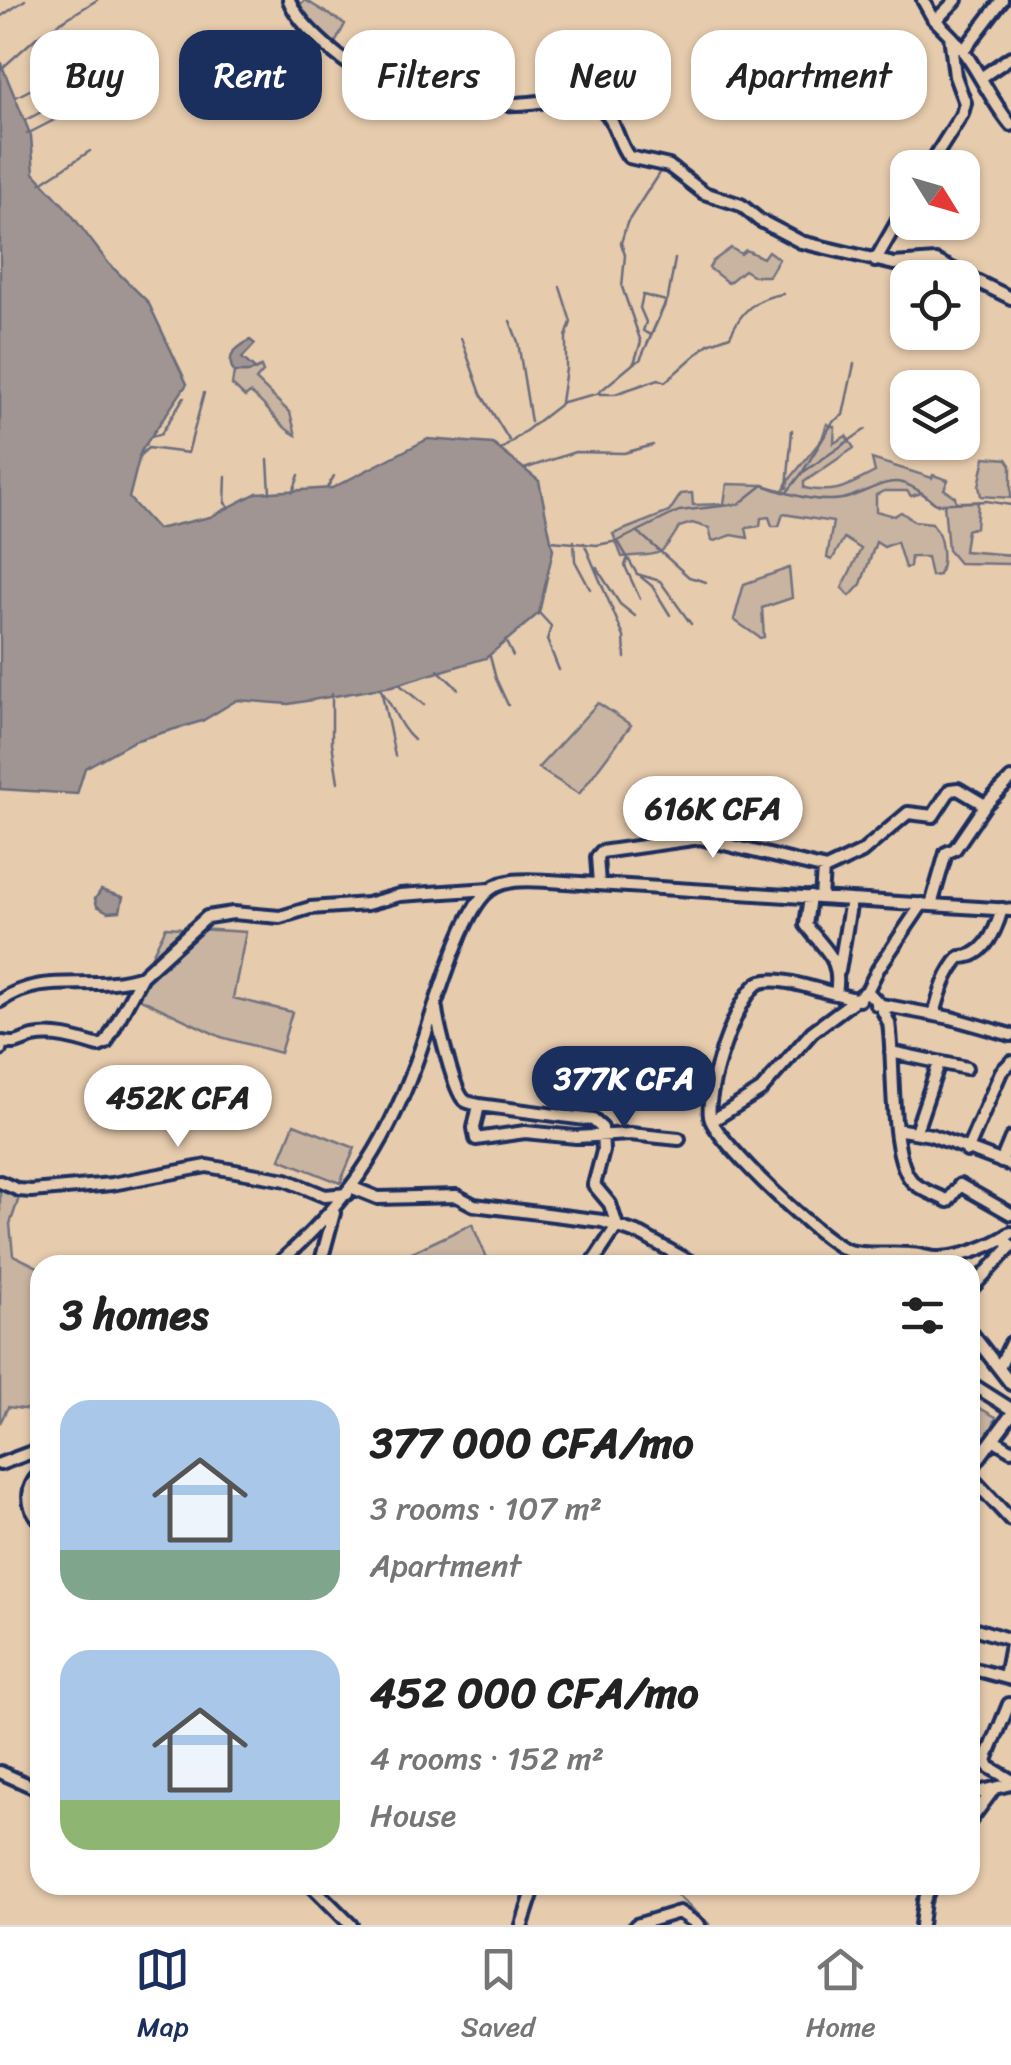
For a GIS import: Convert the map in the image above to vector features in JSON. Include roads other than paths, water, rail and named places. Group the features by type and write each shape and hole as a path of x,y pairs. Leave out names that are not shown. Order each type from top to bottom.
{"street":[{"path":"289,0 297,18 354,68 382,80 446,84 489,102 576,100 597,105 608,114 624,152 636,161 669,166 704,192 741,206 802,242 894,264 936,261 1011,298"},
{"path":"924,0 936,20 964,50 1011,126"},
{"path":"936,20 956,0"},
{"path":"964,50 1002,0"},
{"path":"939,150 964,108 950,35"},
{"path":"982,78 1011,57"},
{"path":"955,76 974,66"},
{"path":"874,261 890,234"},
{"path":"712,1121 761,1090 828,1016 862,995 926,905 946,854 954,849 985,805 1011,780"},
{"path":"599,884 600,852 682,838 716,840 735,849 824,870 850,860 908,814 933,816 950,790 958,789 985,805"},
{"path":"824,870 806,925 834,959 839,972"},
{"path":"3,1040 78,1038 102,1046 114,1034 142,976 212,915 233,912 280,917 310,908 367,904 400,895 490,889 506,882 532,880 1007,910 979,952 960,957 954,963 944,980 934,1014"},
{"path":"288,1255 350,1191 389,1128 466,926 490,889"},
{"path":"836,994 851,900"},
{"path":"0,1001 41,983 118,984 142,976"},
{"path":"850,1255 763,1181 712,1121 711,1092 734,1017 752,988 765,981 781,982 836,994 862,995 880,1005 934,1014 1011,1035"},
{"path":"880,1005 889,1024 897,1154 912,1182 950,1202 960,1185 1011,1214"},
{"path":"436,1008 444,1054 466,1102 593,1120 604,1134 604,1150 594,1183 610,1204 617,1226"},
{"path":"891,1052 966,1068"},
{"path":"967,1150 1001,1072 1011,1062"},
{"path":"916,1131 939,1063"},
{"path":"480,1105 474,1136 480,1140 514,1132 678,1139"},
{"path":"896,1129 916,1131 1006,1163 1011,1138"},
{"path":"0,1182 31,1191 112,1184 196,1166 216,1166 294,1182 325,1196 350,1191 378,1198 457,1196 474,1206 580,1217 642,1235 678,1255"},
{"path":"323,1255 334,1211"},
{"path":"598,1255 617,1226"},
{"path":"953,1255 1007,1236 1011,1246 980,1279"},
{"path":"846,1250 918,1255"},
{"path":"999,1368 1011,1343"},
{"path":"980,1344 1011,1384"},
{"path":"980,1391 1011,1412 980,1459"},
{"path":"994,1439 1011,1450"},
{"path":"0,1464 30,1453"},
{"path":"980,1484 1011,1520"},
{"path":"980,1631 1011,1642 1008,1678 980,1671"},
{"path":"1009,1704 1006,1724 986,1764 1011,1782"},
{"path":"0,1772 30,1786"},
{"path":"980,1792 1011,1782"},
{"path":"980,1808 993,1790"},
{"path":"320,1895 350,1925"},
{"path":"522,1925 531,1895"},
{"path":"921,1925 927,1895"},
{"path":"636,1925 680,1912 699,1925"}],"waterway":[{"path":"0,17 25,0"},
{"path":"0,70 38,36 97,0"},
{"path":"16,97 30,90"},
{"path":"26,120 30,118"},
{"path":"27,134 54,120"},
{"path":"41,183 90,151"},
{"path":"598,393 634,363 641,342 622,287 625,255 621,243 627,223 661,170"},
{"path":"634,363 640,360 668,298 675,259"},
{"path":"560,287 571,322 566,337 561,402"},
{"path":"501,450 563,402 615,394 659,379 665,382 708,344 730,336 750,307 783,294"},
{"path":"643,295 666,301 651,335 643,331 643,295"},
{"path":"510,321 518,342 531,422"},
{"path":"461,338 481,394 509,440"},
{"path":"802,473 833,422 843,415 854,364"},
{"path":"139,456 148,448 188,453 204,393"},
{"path":"151,437 161,434 184,397"},
{"path":"788,491 802,473 866,429"},
{"path":"787,488 792,430"},
{"path":"524,469 575,452 624,453 653,445"},
{"path":"268,460 270,493"},
{"path":"293,492 299,475"},
{"path":"226,476 225,503 229,507"},
{"path":"327,488 334,476"},
{"path":"551,541 597,545 618,541 679,511 739,504 763,485 829,500 894,482 912,487 936,504 986,501 1011,505"},
{"path":"638,532 689,577 706,582"},
{"path":"574,541 575,561 590,589"},
{"path":"584,543 624,637 625,658"},
{"path":"619,543 637,574 660,581 691,624"},
{"path":"627,560 625,566 640,599"},
{"path":"596,567 620,604 635,616"},
{"path":"641,577 652,586 670,615"},
{"path":"540,614 551,626 547,640 559,670"},
{"path":"505,640 513,656"},
{"path":"490,656 508,705"},
{"path":"438,670 458,689"},
{"path":"399,684 424,705"},
{"path":"379,688 414,740"},
{"path":"332,694 332,743 338,782"},
{"path":"382,694 395,756"},
{"path":"677,1895 710,1925"}]}
